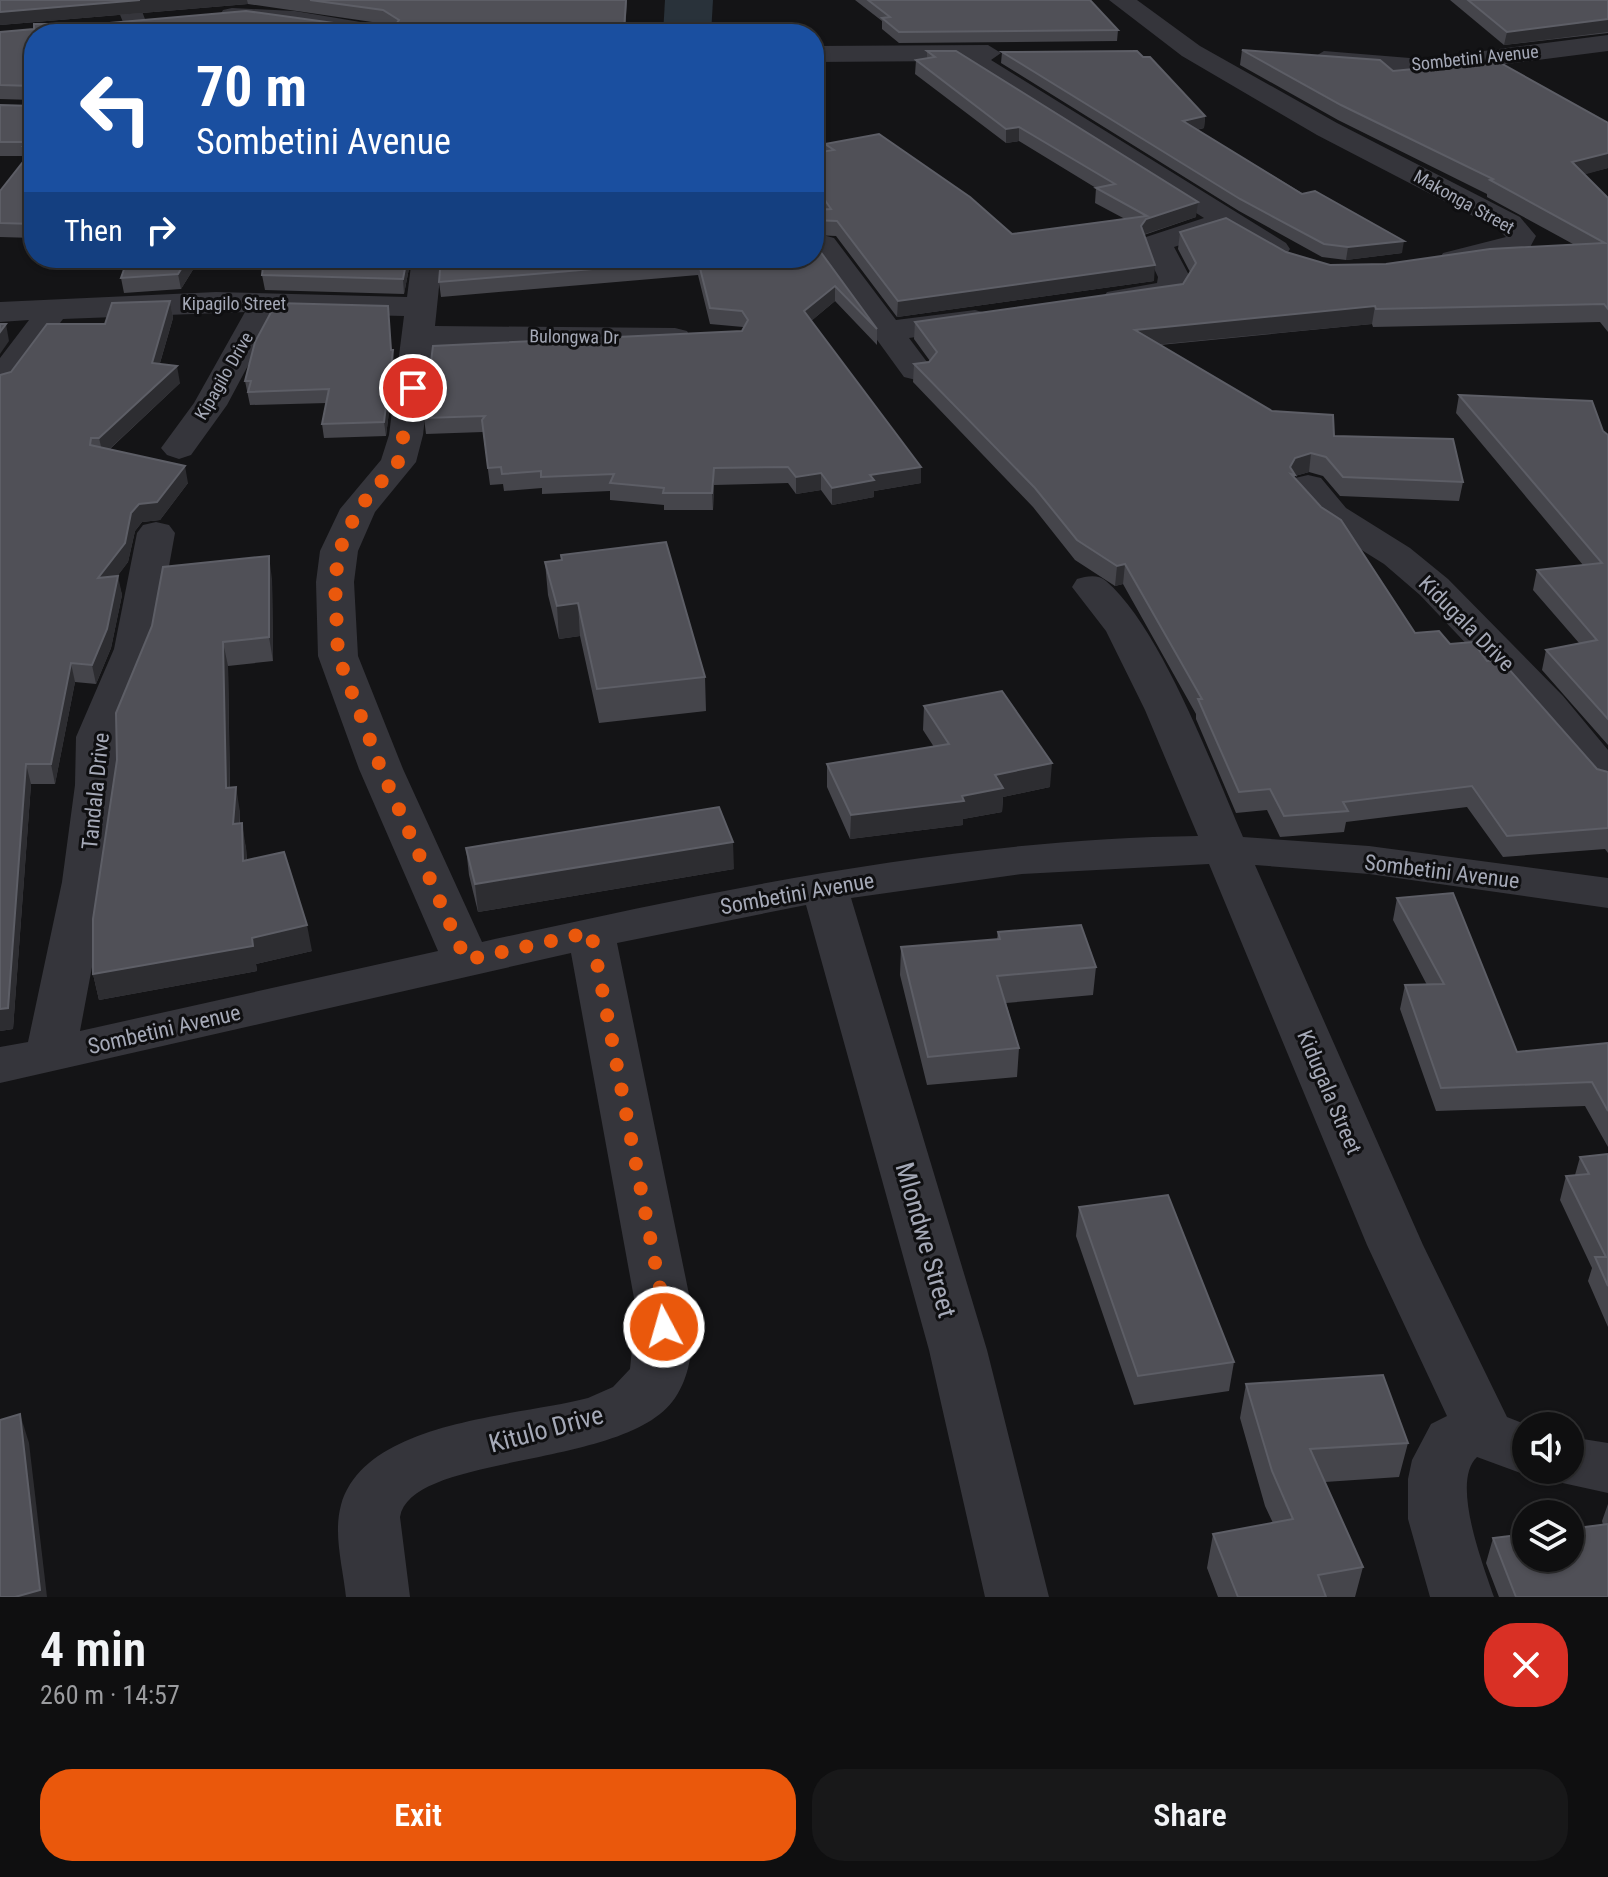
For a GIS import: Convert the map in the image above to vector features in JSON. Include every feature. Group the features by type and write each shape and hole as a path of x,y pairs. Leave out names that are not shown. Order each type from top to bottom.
{"street":[{"path":"1121,0 1191,51"},
{"path":"213,16 262,7 339,24"},
{"path":"106,24 130,11 165,20"},
{"name":"Sombetini Avenue","path":"1300,56 1422,67 1608,43"},
{"name":"Makonga Street","path":"1191,51 1327,129 1509,223 1521,236 1516,247 1483,256 1422,263"},
{"path":"1146,52 1238,53"},
{"path":"824,54 1010,53"},
{"path":"963,54 1300,263"},
{"path":"1088,304 1170,291 1175,281 1157,243 1227,220"},
{"path":"824,245 916,370"},
{"path":"426,268 411,413 398,462 358,509 339,551 335,621 338,656 381,769 466,960"},
{"name":"Kipagilo Street","path":"0,312 52,312 216,302 266,303 419,321"},
{"name":"Kipagilo Drive","path":"179,448 210,405 266,303"},
{"path":"0,380 52,312"},
{"path":"886,331 1012,314"},
{"name":"Bulongwa Dr","path":"419,321 701,337"},
{"name":"Kidugala Drive","path":"1308,486 1333,516 1397,556 1434,587 1548,705 1608,778"},
{"name":"Tandala Drive","path":"51,1054 85,882 97,785 97,737 134,649 156,533"},
{"name":"Kidugala Street","path":"1091,587 1124,628 1166,710 1395,1245 1479,1423 1501,1440"},
{"name":"Sombetini Avenue","path":"0,1065 591,932 824,886 1095,855 1226,850 1428,867 1608,893"},
{"name":"Mlondwe Street","path":"824,886 958,1350 1017,1597"},
{"name":"Kitulo Drive","path":"378,1597 370,1518 376,1494 402,1467 436,1455 581,1424 629,1405 654,1383 664,1346 664,1309 591,932"},
{"name":"Kidugala Street","path":"1462,1597 1436,1511 1437,1479 1452,1441 1501,1440"},
{"path":"1584,1464 1608,1468"}],"building":[{"path":"0,0 140,0 0,12"},
{"path":"310,0 626,0 624,24 396,24 399,20 383,10"},
{"path":"868,0 1090,0 1118,30 899,32 882,18 890,17"},
{"path":"1468,0 1608,0 1608,19 1507,32"},
{"path":"246,11 341,24 98,24"},
{"path":"24,30 24,86 0,85 0,32"},
{"path":"1242,50 1380,60 1393,71 1497,61 1608,123 1608,153 1572,162 1608,198 1608,309 1604,304 1376,309 1375,306 1135,330 1272,411 1333,415 1334,436 1453,439 1463,482 1343,477 1326,457 1311,453 1295,458 1290,467 1295,475 1291,474 1321,507 1341,520 1415,633 1439,631 1450,644 1473,642 1487,661 1500,659 1597,769 1608,772 1608,828 1507,836 1472,786 1343,802 1348,811 1284,816 1270,789 1239,792 1198,699 1202,699 1125,564 1117,566 1077,540 1035,488 914,364 929,362 937,352 915,322 1183,284 1196,263 1180,232 1226,218 1286,252 1330,265 1386,264 1490,249 1605,243 1490,180 1493,179 1341,105"},
{"path":"927,51 956,51 1198,202 1146,219 1141,226 1155,265 898,301 837,221 824,220 824,209 831,209 824,199 824,152 834,150 825,144 879,134 970,197 1012,234 1147,216 1096,188 1115,184 1019,127 1006,129 916,60 935,57"},
{"path":"1137,51 1143,57 1150,57 1205,116 1183,121 1302,194 1315,191 1404,241 1348,247 1324,244 1240,199 1002,52"},
{"path":"0,105 24,106 24,142 0,142"},
{"path":"24,161 24,224 0,223 0,191"},
{"path":"824,257 877,329 835,286 804,311 921,467 870,475 874,480 832,488 821,473 796,477 788,467 714,468 712,493 663,493 664,488 610,483 614,474 541,477 541,471 502,474 501,467 488,468 482,420 485,416 424,418 433,346 742,331 748,320 742,311 710,308 700,268 824,268"},
{"path":"124,268 182,268 178,274 121,278"},
{"path":"263,268 405,268 403,279 262,275"},
{"path":"440,268 604,268 439,282"},
{"path":"170,301 152,363 177,366 99,438 91,438 90,445 185,466 157,502 139,504 131,513 125,543 98,578 118,576 107,629 92,665 71,663 51,764 26,764 8,1008 0,1009 0,375 11,372 47,324 105,324 112,303"},
{"path":"276,303 388,306 393,350 384,422 322,424 329,389 248,392 251,381 245,381 255,342"},
{"path":"1459,395 1592,401 1603,431 1608,435 1608,719 1546,650 1597,640 1537,570 1602,563"},
{"path":"666,542 705,677 597,689 578,603 557,606 545,562 562,560 561,555"},
{"path":"269,556 269,637 223,642 226,788 236,787 233,824 242,823 243,861 284,852 307,925 252,938 253,946 93,974 93,919 117,760 116,713 152,626 163,567"},
{"path":"1002,691 1052,763 995,775 1003,788 962,796 964,801 851,815 827,764 949,744 924,706"},
{"path":"719,807 733,842 475,884 466,848"},
{"path":"1453,893 1517,1052 1608,1043 1608,1111 1592,1082 1441,1088 1405,985 1444,984 1397,898"},
{"path":"1081,925 1096,967 997,976 1019,1048 928,1057 901,947 1000,939 998,932"},
{"path":"1608,1154 1608,1286 1595,1257 1606,1257 1566,1176 1589,1174 1580,1157"},
{"path":"1168,1195 1234,1362 1138,1376 1079,1207"},
{"path":"1383,1375 1408,1443 1310,1449 1363,1567 1318,1575 1326,1597 1238,1597 1213,1534 1293,1519 1272,1471 1246,1384"},
{"path":"20,1414 40,1590 15,1597 0,1597 0,1420"},
{"path":"1608,1524 1608,1597 1516,1597 1493,1538 1512,1536 1512,1572 1584,1572 1584,1527"}],"waterway":[{"path":"688,24 689,0"}],"route":[{"path":"413,388 411,413 398,462 358,509 346,529 339,551 335,582 338,656 381,769 466,960 591,932 664,1309 664,1327"}]}
